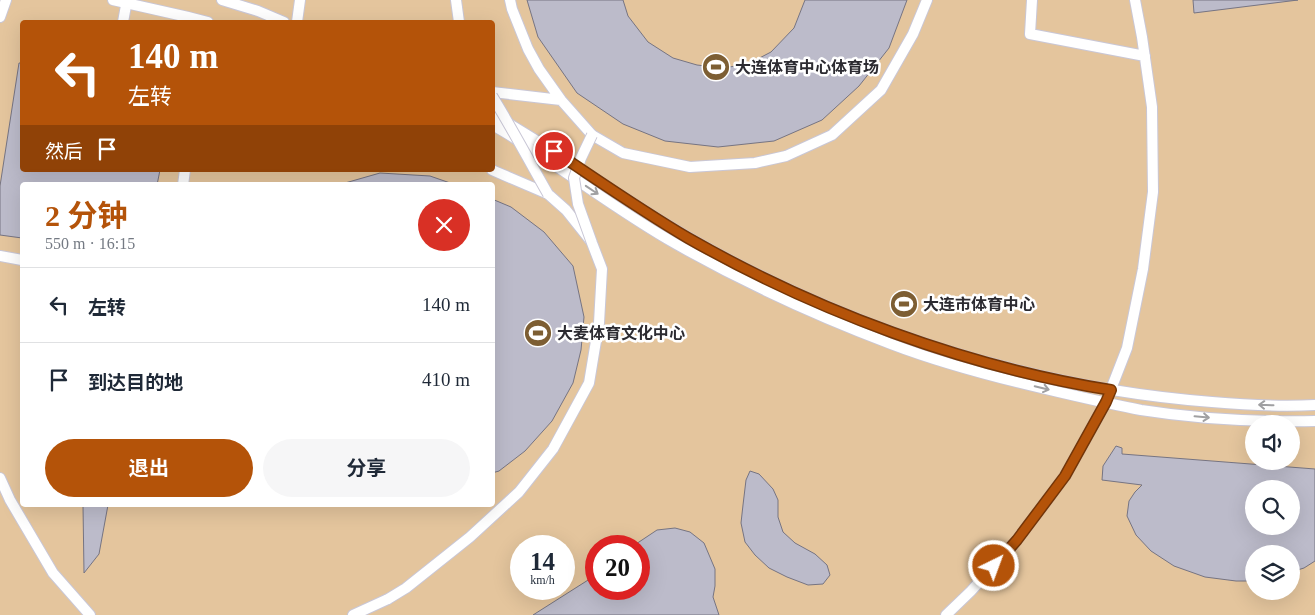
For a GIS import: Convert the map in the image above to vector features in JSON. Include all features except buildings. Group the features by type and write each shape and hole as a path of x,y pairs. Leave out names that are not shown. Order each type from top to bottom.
{"street":[{"path":"0,17 6,0"},
{"path":"113,0 126,1 196,20"},
{"path":"222,0 279,20"},
{"path":"297,20 300,0"},
{"path":"456,0 459,20"},
{"path":"510,0 528,49 539,69 561,100 592,135 623,153 690,167 755,163 786,156 832,135 881,90 913,34 927,0"},
{"path":"1032,0 1030,34 1145,56"},
{"path":"946,615 971,591 1017,540 1065,476 1106,402 1127,348 1143,268 1153,192 1152,107 1135,0"},
{"path":"123,20 126,1"},
{"path":"495,94 561,100"},
{"path":"495,99 548,194 566,210 592,243"},
{"path":"495,116 540,142 689,238 792,291 898,334 986,362 1079,385 1188,400 1259,405 1315,405"},
{"path":"495,127 675,243 787,301 892,344 1033,386 1141,410 1228,419 1315,421"},
{"path":"353,615 388,599 406,588 470,537 519,492 553,449 589,383 599,323 602,269 578,204 574,178 592,135"},
{"path":"495,171 548,194"},
{"path":"0,256 20,260"},
{"path":"0,478 10,500 53,573 90,615"}],"shaded area":[{"name":"大连市体育中心","path":"0,0 1315,0 1315,615 0,615"}],"place":[{"name":"大连体育中心体育场","path":"716,67"},
{"name":"大连市体育中心","path":"904,304"},
{"name":"大麦体育文化中心","path":"538,333"}],"route":[{"path":"554,151 689,238 792,291 844,313 941,349 1035,375 1111,390 1065,476 1017,540 994,566"}]}
